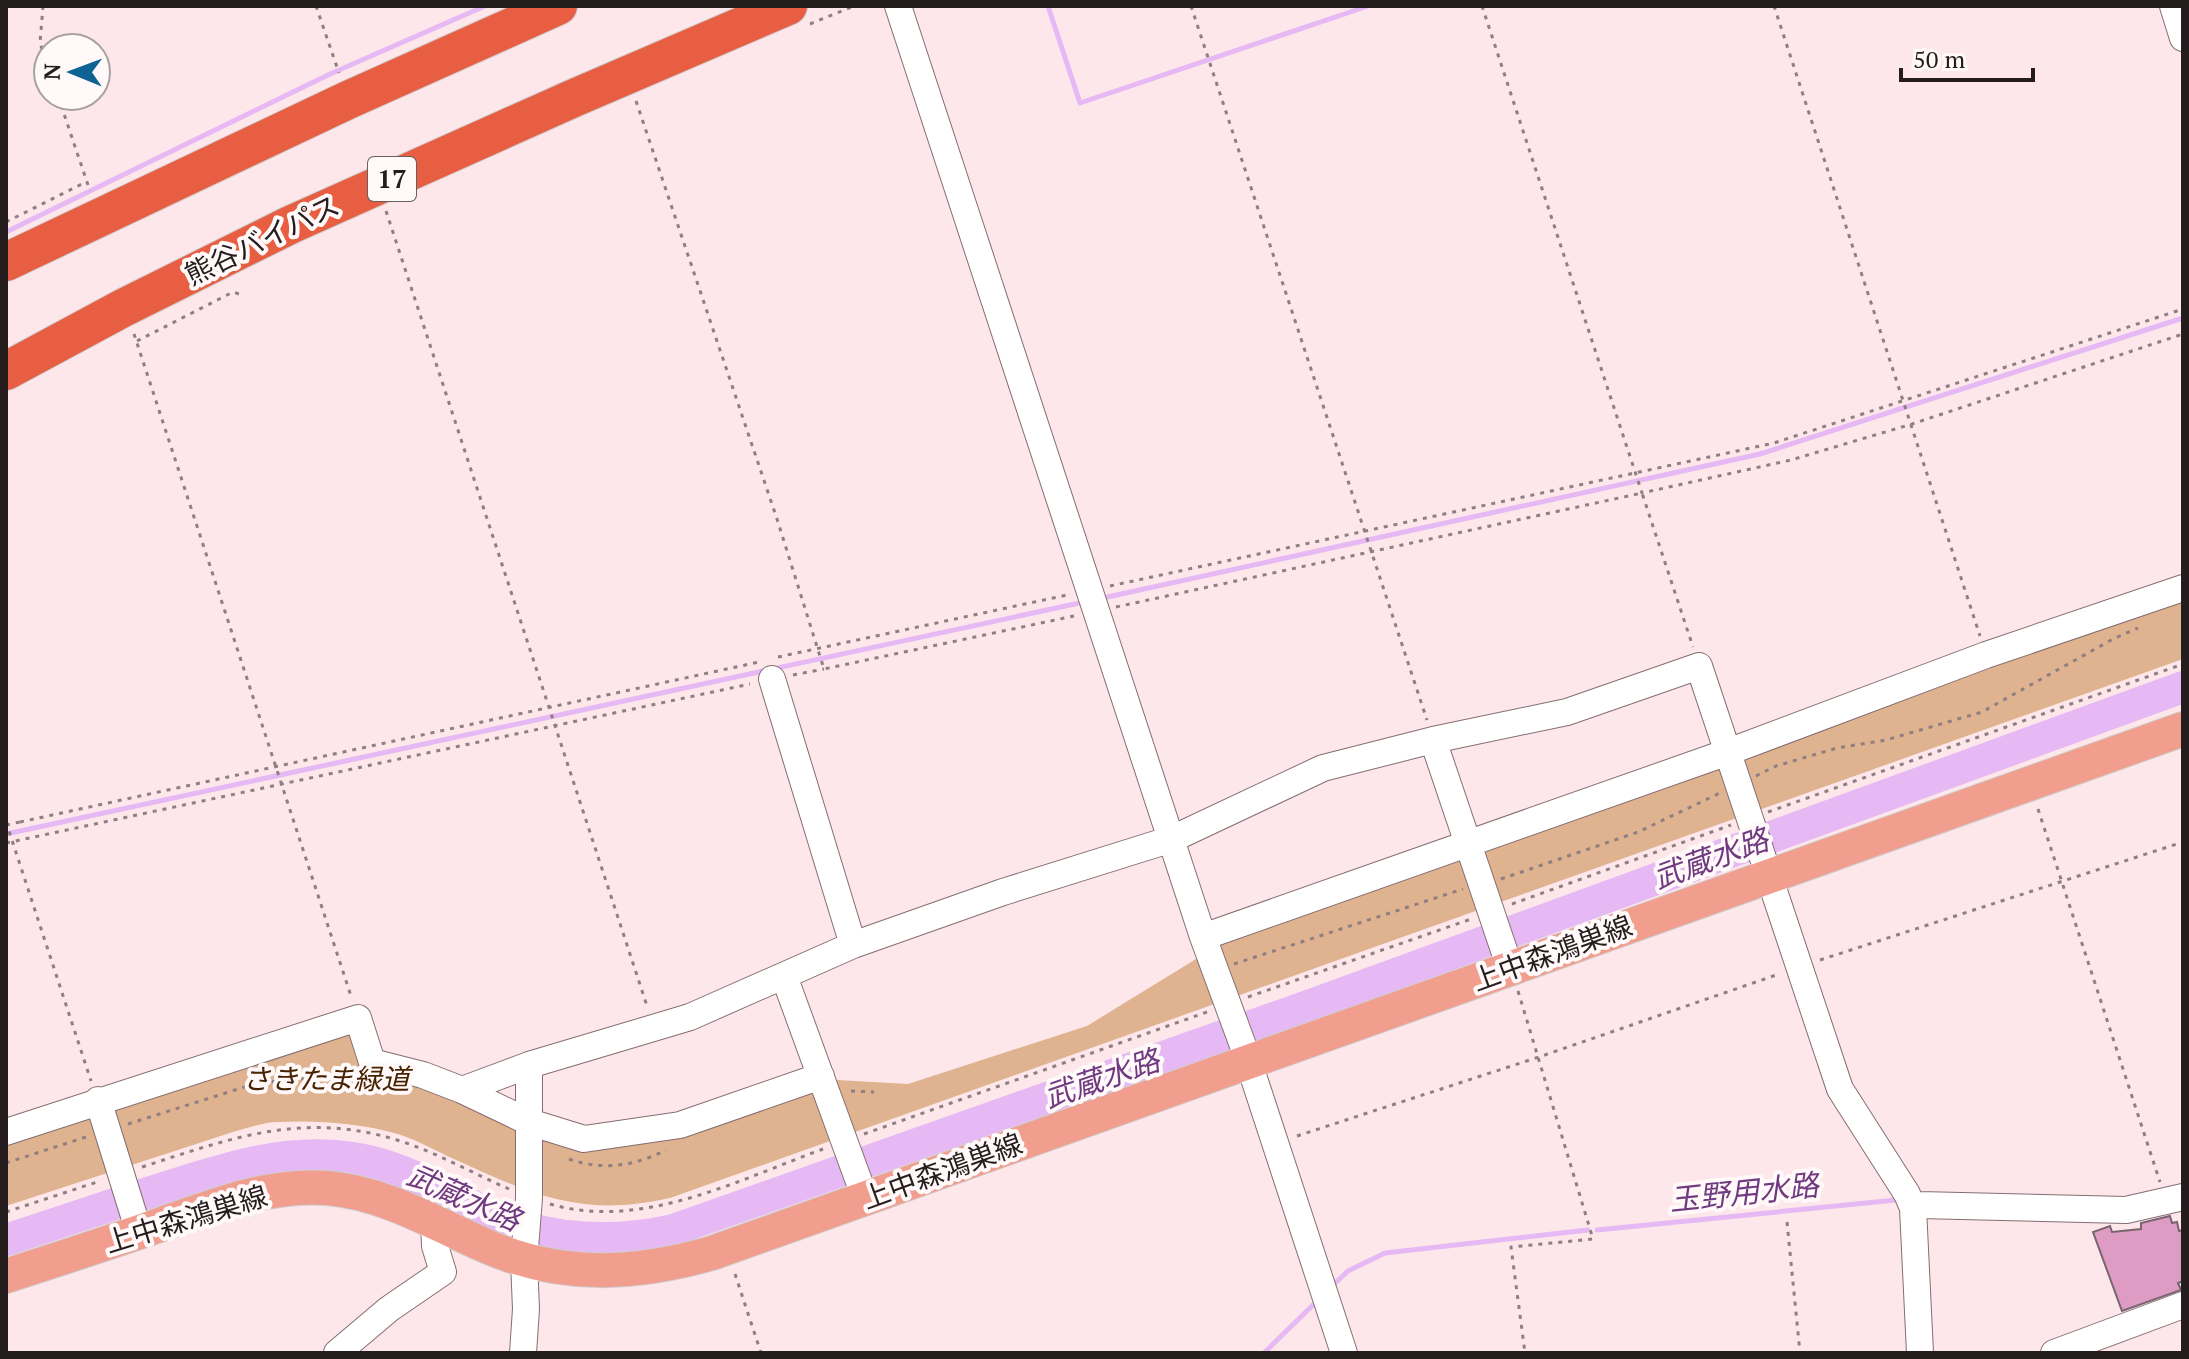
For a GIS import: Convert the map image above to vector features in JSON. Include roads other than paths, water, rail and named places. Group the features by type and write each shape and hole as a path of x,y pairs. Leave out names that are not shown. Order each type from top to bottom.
{"highway":[{"path":"6,262 348,100 558,6"},
{"name":"熊谷バイパス","path":"6,371 123,308 290,225 788,6"}],"main road":[{"name":"上中森鴻巣線","path":"6,1276 137,1224 249,1196 303,1187 366,1194 576,1270 630,1271 673,1264 727,1247 862,1191 1768,868 2183,729"}],"street":[{"path":"898,6 1203,937 1246,1054 1344,1353"},
{"path":"2173,6 2183,38"},
{"path":"1203,937 1728,752 1986,655 2183,588"},
{"path":"462,1090 529,1065 690,1017 853,945 1003,892 1172,839 1323,768 1433,740 1567,712 1699,666 1840,1089 1913,1208 1920,1353"},
{"path":"772,679 853,945"},
{"path":"1433,740 1508,961"},
{"path":"784,976 862,1191"},
{"path":"6,1132 358,1018 372,1062 423,1075 529,1122 584,1139 680,1125 824,1084"},
{"path":"523,1353 526,1309 524,1252 529,1201 529,1065"},
{"path":"98,1100 137,1224"},
{"path":"1913,1208 1919,1205 2126,1210 2174,1199"},
{"path":"338,1353 389,1309 443,1272 435,1246 434,1221"},
{"path":"2054,1353 2183,1305"}],"waterway":[{"path":"6,232 330,74 485,6"},
{"path":"1048,6 1080,103 1368,6"},
{"path":"1103,598 1760,454 2183,318"},
{"path":"6,834 1084,602"},
{"name":"武蔵水路","path":"6,1240 225,1169 276,1158 327,1155 392,1168 499,1218 541,1231 607,1238 673,1230 1305,1007 2183,687"},
{"name":"玉野用水路","path":"1597,1230 1896,1200"},
{"name":"玉野用水路","path":"1332,1286 1348,1271 1385,1253 1588,1230"},
{"name":"玉野用水路","path":"1264,1353 1315,1303"}],"park label":[{"name":"さきたま緑道","path":"326,1079"}]}
